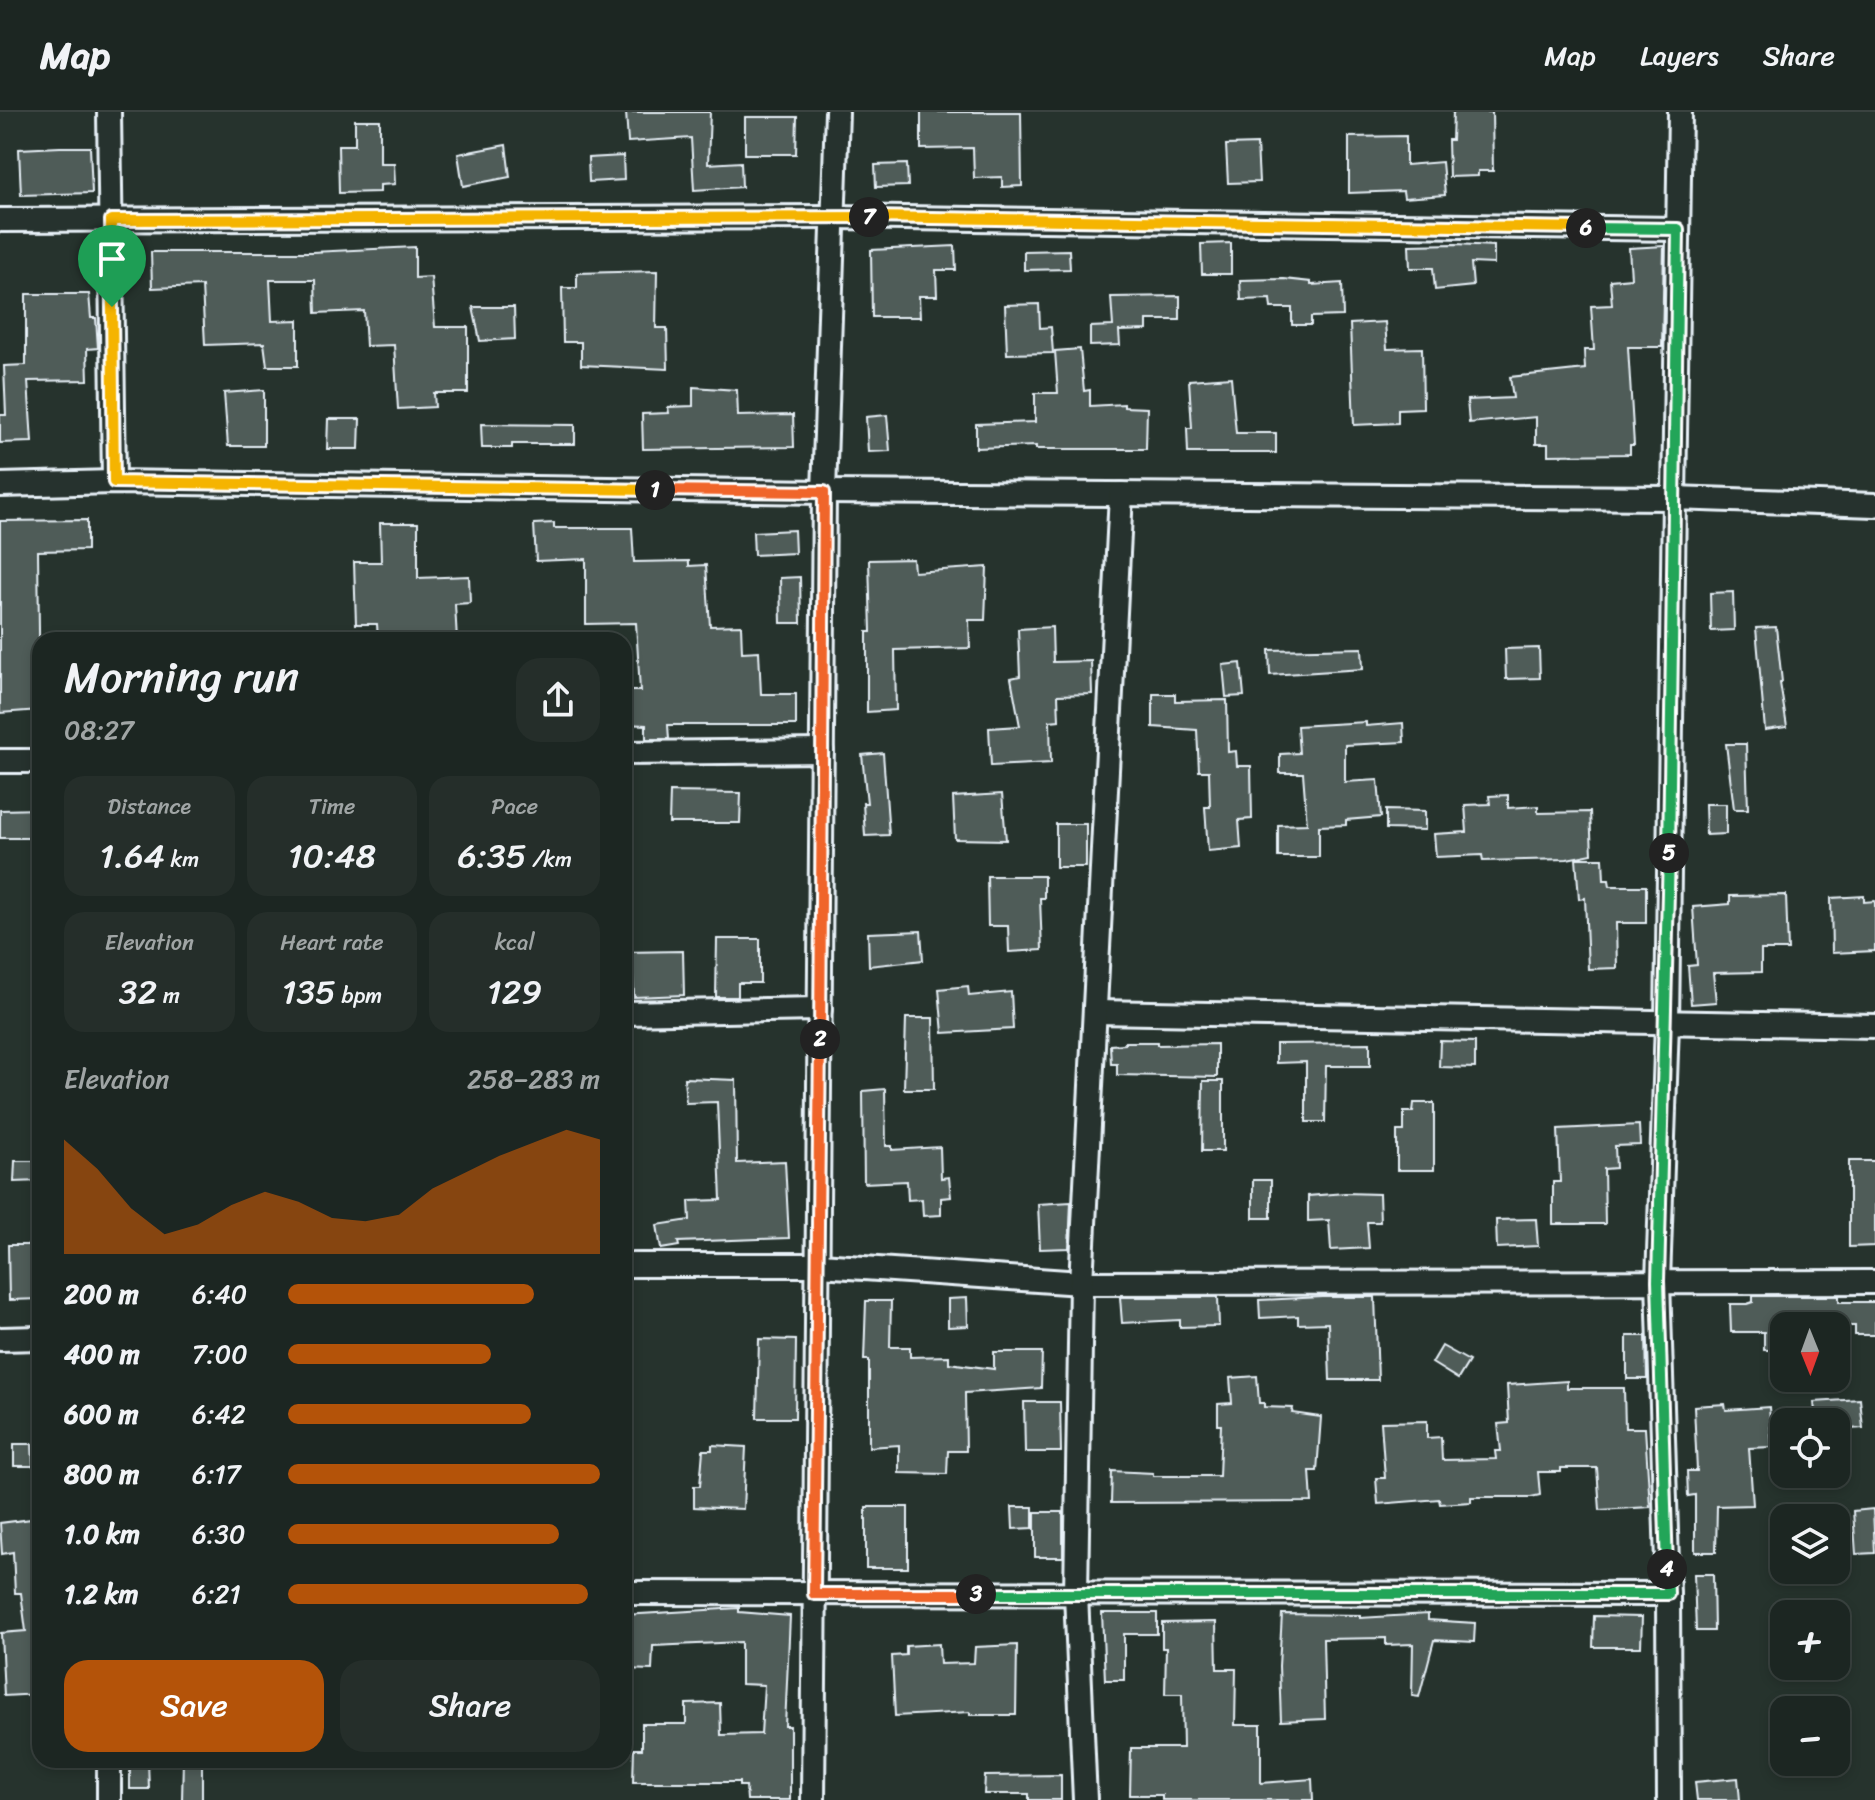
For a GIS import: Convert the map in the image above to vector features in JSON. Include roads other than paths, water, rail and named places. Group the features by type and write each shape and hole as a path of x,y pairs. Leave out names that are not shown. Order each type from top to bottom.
{"street":[{"path":"109,112 114,482"},
{"path":"813,1800 820,1265 824,492 837,112"},
{"path":"1669,1800 1668,1594 1658,1281 1667,1023 1680,112"},
{"path":"0,220 834,217 1678,229"},
{"path":"0,485 114,482 824,492 1674,498 1875,505"},
{"path":"1085,1800 1076,1594 1081,1283 1121,494"},
{"path":"632,753 822,751"},
{"path":"0,761 32,761"},
{"path":"632,1013 820,1009"},
{"path":"1095,1012 1875,1026"},
{"path":"632,1265 820,1265 1081,1283 1875,1282"},
{"path":"0,1339 32,1338"},
{"path":"632,1593 1668,1594"},
{"path":"109,1768 109,1800"}]}
